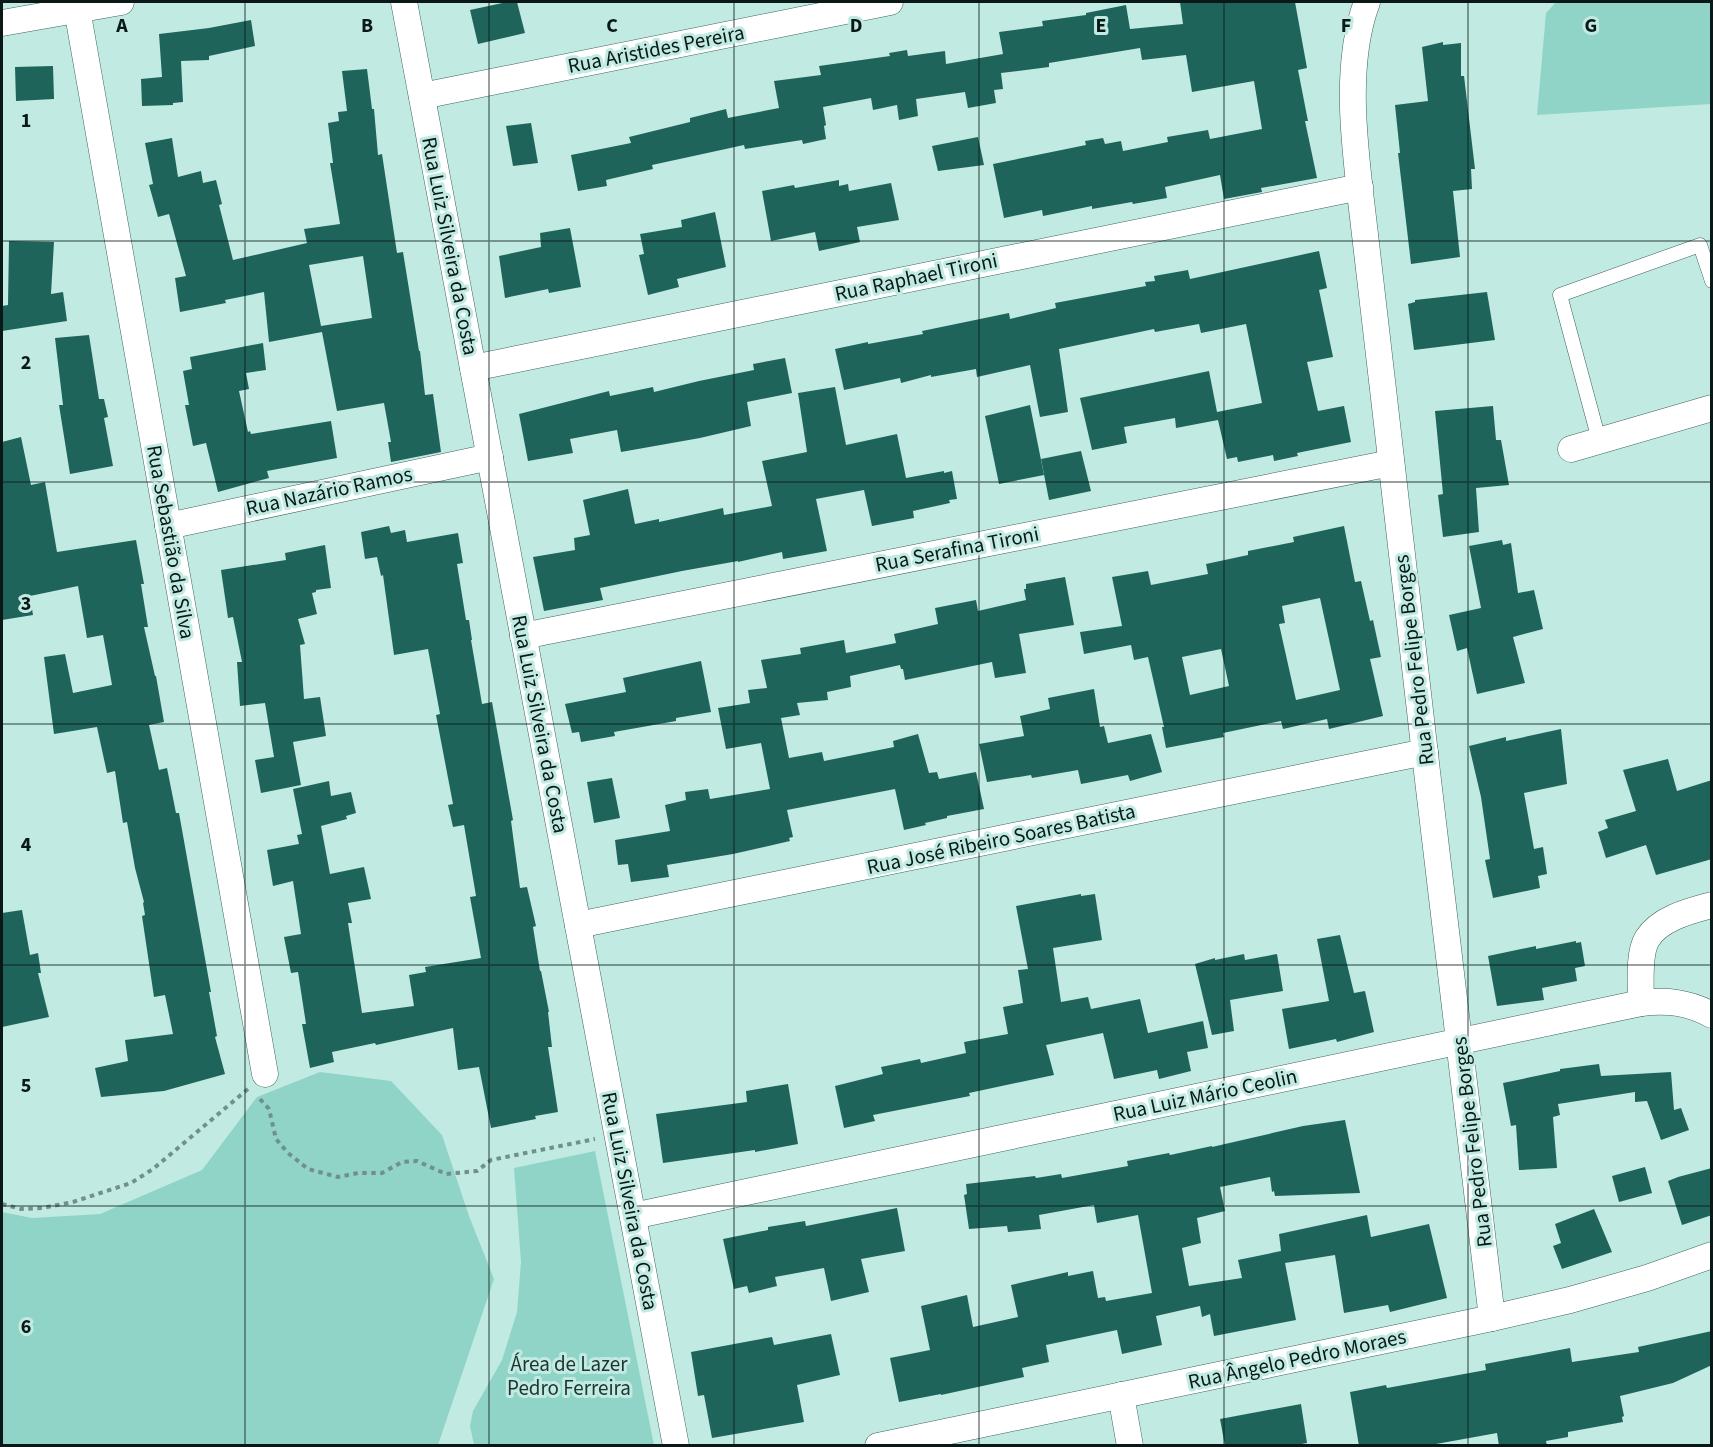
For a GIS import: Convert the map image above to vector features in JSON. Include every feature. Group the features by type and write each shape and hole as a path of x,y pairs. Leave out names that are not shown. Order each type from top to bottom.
{"street":[{"path":"2,23 121,2"},
{"name":"Rua Luiz Silveira da Costa","path":"404,2 675,1446"},
{"name":"Rua Aristides Pereira","path":"422,96 890,2"},
{"name":"Rua Pedro Felipe Borges","path":"1367,2 1357,41 1354,74 1353,108 1360,187 1492,1318"},
{"name":"Rua Sebastião da Silva","path":"77,9 168,526 258,1081"},
{"name":"Rua Raphael Tironi","path":"473,368 1360,187"},
{"path":"1571,448 1712,408"},
{"name":"Rua Nazário Ramos","path":"168,526 490,457"},
{"name":"Rua Serafina Tironi","path":"523,636 1391,463"},
{"name":"Rua José Ribeiro Soares Batista","path":"578,925 1425,752"},
{"path":"1641,1003 1641,959 1647,939 1660,925 1677,916 1712,905"},
{"name":"Rua Luiz Mário Ceolin","path":"633,1216 1641,1003 1661,1001 1682,1003 1712,1015"},
{"name":"Rua Ângelo Pedro Moraes","path":"878,1446 1492,1318 1570,1300 1647,1278 1712,1255"},
{"path":"1120,1395 1130,1446"}],"lane":[{"path":"1599,440 1560,295 1700,244 1712,281"}],"path":[{"path":"2,1204 21,1209 63,1204 131,1183 153,1169 258,1081 269,1109 276,1139 288,1153 308,1169 338,1178 358,1173 382,1173 402,1162 417,1161 446,1174 477,1171 491,1160 617,1134"}],"green space":[{"path":"1556,2 1711,2 1711,104 1537,115 1546,13"},
{"path":"320,1072 391,1081 442,1135 469,1216 494,1279 438,1445 2,1445 2,1212 32,1218 100,1214 202,1170 257,1097"},
{"name":"Área de Lazer Pedro Ferreira","path":"595,1151 654,1445 474,1445 470,1426 473,1411 502,1360 517,1312 521,1262 514,1168"}],"building":[{"path":"517,2 525,33 478,44 470,10"},
{"path":"1180,2 1295,2 1307,68 1298,70 1308,121 1305,121 1317,178 1261,188 1262,192 1224,199 1220,175 1165,187 1167,198 1092,209 1092,206 1043,216 1042,210 1004,218 993,164 1086,145 1085,141 1103,138 1105,144 1121,141 1123,151 1168,142 1167,137 1208,130 1210,139 1262,129 1254,81 1192,92 1186,55 1142,60 1140,48 1049,63 1049,67 1001,73 1003,89 994,90 996,103 968,108 965,92 916,99 918,116 899,120 897,105 873,110 871,98 823,107 826,139 803,144 802,140 745,149 744,145 652,165 653,169 606,180 607,186 578,191 571,155 631,143 629,137 690,122 690,118 726,109 728,118 779,108 774,81 821,75 819,66 890,56 889,53 907,50 908,56 945,51 946,64 1003,54 999,32 1043,26 1042,21 1086,15 1086,13 1126,5 1130,29 1183,24"},
{"path":"251,20 255,46 209,56 209,60 181,61 183,102 173,103 173,105 142,106 141,79 162,77 159,34"},
{"path":"1443,42 1443,45 1461,43 1461,76 1464,76 1475,169 1471,169 1472,189 1453,191 1460,257 1411,264 1398,153 1400,153 1395,105 1428,101 1422,47"},
{"path":"53,66 54,99 16,101 15,67"},
{"path":"367,69 372,109 374,109 378,155 382,154 397,253 403,252 425,395 433,394 441,452 391,462 388,442 391,442 384,403 337,411 322,332 269,342 264,292 225,300 226,303 180,312 175,278 186,276 169,214 158,217 149,185 153,184 145,143 172,138 178,177 201,171 203,183 216,180 222,204 219,205 233,260 307,243 304,229 340,224 330,163 333,163 328,123 339,121 338,112 347,111 342,71","holes":["363,256 372,318 321,326 309,265"]},
{"path":"531,123 538,163 513,166 506,126"},
{"path":"978,137 984,165 938,171 932,146"},
{"path":"839,180 839,186 848,184 849,191 891,183 899,220 857,227 860,242 819,251 815,232 771,241 762,191"},
{"path":"715,212 726,267 677,279 679,287 648,295 639,255 644,254 640,234 682,227 681,220"},
{"path":"570,228 581,287 549,293 548,289 505,298 499,256 541,247 540,233"},
{"path":"9,241 54,242 51,294 63,292 67,321 2,331 2,306 8,305"},
{"path":"1319,251 1327,288 1319,290 1333,357 1307,362 1318,411 1344,406 1351,442 1297,453 1298,456 1274,461 1273,455 1238,462 1237,457 1227,459 1218,420 1176,428 1175,418 1124,427 1127,443 1092,450 1080,398 1209,371 1217,412 1262,403 1246,324 1201,333 1199,324 1155,332 1154,329 1059,349 1068,412 1040,417 1030,365 977,377 976,369 931,377 931,375 901,383 900,378 844,390 835,349 923,334 922,331 1009,313 1010,319 1056,308 1055,303 1146,286 1145,282 1155,281 1154,276 1188,270 1190,279"},
{"path":"1487,292 1495,340 1414,350 1408,304 1415,300"},
{"path":"89,335 99,399 104,399 108,417 104,418 113,466 70,474 59,405 63,405 55,338"},
{"path":"263,343 266,370 246,373 249,389 239,391 248,432 250,431 251,434 331,421 337,458 267,471 269,478 218,492 206,443 193,446 185,405 189,405 183,371 192,369 190,357"},
{"path":"785,358 792,393 747,402 751,426 621,452 617,430 570,439 573,453 528,461 519,414 609,391 610,396 653,387 654,392 754,370 753,364"},
{"path":"835,387 846,445 897,434 906,478 952,471 957,499 949,500 950,503 913,511 914,518 872,526 864,490 816,499 827,551 783,559 782,552 600,588 603,600 544,611 533,557 575,550 574,538 590,535 583,500 628,489 635,524 659,519 659,522 723,508 724,515 772,506 762,461 807,452 798,393"},
{"path":"1030,405 1044,475 999,484 985,416"},
{"path":"1493,406 1496,440 1501,440 1509,485 1476,488 1479,532 1443,537 1438,495 1443,494 1435,411"},
{"path":"21,437 31,485 45,482 57,552 136,540 144,584 141,584 148,627 144,627 164,722 149,725 159,770 167,768 176,813 179,813 211,992 209,992 217,1036 215,1037 225,1074 164,1091 101,1097 95,1068 128,1061 125,1040 173,1034 165,995 154,997 142,916 145,915 144,902 127,822 123,823 115,771 107,773 97,727 54,734 44,657 65,654 73,693 112,685 103,635 87,638 78,586 30,596 33,615 2,620 2,442"},
{"path":"1081,451 1091,491 1049,500 1041,459"},
{"path":"389,526 391,533 405,530 407,542 458,533 463,563 457,564 466,620 469,620 482,704 492,702 513,820 511,821 520,888 527,887 536,926 533,927 549,1012 552,1047 548,1047 558,1112 535,1116 536,1119 491,1128 479,1067 458,1070 453,1028 332,1052 334,1062 310,1068 302,1024 306,1024 298,972 291,973 284,937 301,934 293,881 273,886 267,850 299,844 297,835 302,834 293,789 329,781 331,796 351,792 356,813 346,816 347,819 321,826 330,874 364,867 371,899 348,903 352,923 348,923 362,1013 414,1006 409,975 426,972 425,967 481,958 470,897 476,896 464,825 453,827 448,805 453,804 436,715 440,714 428,649 394,655 383,575 381,576 377,557 365,559 361,532"},
{"path":"1344,526 1355,582 1361,581 1381,657 1370,659 1383,716 1329,729 1327,719 1283,729 1281,721 1223,733 1224,737 1166,748 1162,727 1164,727 1148,657 1134,660 1131,645 1084,654 1080,632 1122,626 1112,577 1148,571 1151,585 1208,574 1206,564 1248,555 1248,551 1294,542 1293,537","holes":["1320,598 1340,690 1296,700 1279,624 1285,623 1282,606","1221,649 1229,686 1190,695 1182,657"]},
{"path":"1502,540 1503,545 1511,543 1518,593 1534,590 1543,629 1513,637 1525,683 1477,694 1467,648 1457,651 1449,615 1481,608 1469,546"},
{"path":"325,545 331,588 316,590 312,593 317,614 298,619 305,644 300,645 304,699 320,697 326,736 293,742 301,785 261,793 255,760 274,757 265,703 240,706 237,662 242,662 233,617 228,618 221,570 286,560 285,553"},
{"path":"1065,577 1074,625 1019,634 1026,673 995,678 992,662 905,680 900,665 850,676 851,687 827,692 828,700 797,703 800,715 781,718 789,758 822,752 824,761 894,747 893,741 918,734 929,773 937,772 939,779 976,772 984,809 947,816 947,818 925,823 926,825 904,830 895,789 787,810 793,837 789,838 790,841 733,854 667,865 669,877 631,882 628,864 618,865 615,840 670,831 665,805 686,800 685,792 708,789 710,799 770,789 761,743 726,749 718,708 750,703 748,690 767,688 761,660 801,654 800,648 844,640 846,653 896,643 894,634 938,624 935,608 976,600 978,611 1026,600 1024,589 1026,589 1026,584"},
{"path":"701,661 711,712 614,732 615,736 581,742 579,732 572,733 565,704 626,692 623,678"},
{"path":"1094,689 1100,727 1104,726 1108,743 1151,734 1162,772 1130,781 1128,775 1081,784 1078,770 1032,778 1031,775 987,782 979,744 1024,736 1020,716 1050,709 1048,698"},
{"path":"1561,729 1567,784 1524,793 1534,849 1543,847 1547,874 1538,876 1540,888 1493,898 1485,860 1490,859 1481,797 1469,746 1506,737 1506,741"},
{"path":"1668,759 1677,791 1712,780 1712,859 1656,875 1646,845 1606,858 1598,832 1608,828 1605,820 1636,811 1623,770"},
{"path":"612,778 620,818 594,823 587,782"},
{"path":"1081,894 1081,896 1095,894 1102,940 1053,948 1061,1002 1088,997 1091,1009 1140,999 1148,1033 1203,1021 1208,1048 1187,1052 1191,1071 1159,1079 1157,1070 1114,1079 1103,1033 1046,1045 1054,1075 969,1093 970,1096 873,1115 875,1121 844,1128 835,1086 883,1074 881,1067 920,1059 921,1063 966,1053 964,1042 1008,1034 1003,1007 1023,1003 1018,970 1028,969 1016,906"},
{"path":"22,910 30,955 38,953 41,973 38,973 49,1017 2,1027 2,913"},
{"path":"1340,935 1354,993 1365,991 1374,1032 1337,1042 1336,1039 1289,1049 1282,1009 1329,1001 1317,939"},
{"path":"1576,941 1576,943 1581,942 1585,966 1575,968 1577,981 1542,988 1544,1000 1497,1006 1488,956"},
{"path":"1244,954 1245,960 1277,954 1283,991 1230,1000 1234,1031 1212,1035 1195,964 1215,958 1215,960"},
{"path":"1599,1064 1601,1076 1671,1072 1674,1110 1681,1108 1689,1130 1661,1140 1647,1101 1635,1102 1635,1092 1558,1104 1560,1115 1553,1117 1557,1168 1519,1170 1516,1125 1511,1126 1503,1083 1560,1071 1560,1069"},
{"path":"788,1084 798,1144 755,1152 755,1150 663,1163 656,1114 747,1102 746,1091"},
{"path":"1345,1120 1360,1193 1275,1196 1274,1191 1272,1192 1270,1177 1220,1187 1225,1211 1197,1218 1201,1243 1182,1248 1189,1286 1242,1278 1238,1260 1281,1251 1279,1234 1367,1215 1371,1237 1429,1224 1447,1298 1390,1312 1388,1305 1344,1313 1335,1255 1285,1263 1296,1320 1214,1336 1210,1314 1202,1317 1200,1306 1156,1316 1162,1345 1122,1354 1117,1330 1046,1345 1049,1362 1022,1368 1024,1377 899,1402 890,1358 930,1350 921,1306 967,1295 973,1327 1018,1317 1011,1285 1068,1272 1068,1276 1093,1271 1098,1298 1105,1297 1106,1301 1152,1293 1138,1215 1097,1223 1094,1205 1039,1215 1041,1229 1008,1232 1007,1226 969,1229 964,1195 967,1194 966,1184 1061,1174 1062,1178 1128,1166 1127,1161 1169,1153 1170,1155 1303,1126"},
{"path":"1645,1167 1652,1193 1619,1202 1612,1176"},
{"path":"1712,1168 1712,1215 1682,1225 1668,1181"},
{"path":"897,1208 905,1251 861,1259 869,1292 831,1301 824,1268 775,1277 777,1286 749,1293 747,1286 734,1289 723,1239 768,1230 768,1227 805,1221 806,1226"},
{"path":"1594,1209 1612,1252 1562,1269 1553,1246 1561,1243 1555,1224"},
{"path":"1712,1331 1712,1365 1673,1383 1620,1396 1623,1422 1568,1432 1568,1437 1546,1441 1547,1446 1499,1446 1497,1433 1425,1446 1359,1446 1350,1392 1386,1385 1387,1388 1486,1370 1485,1364 1570,1348 1572,1362 1639,1352 1638,1347"},
{"path":"831,1334 840,1375 797,1385 804,1422 712,1438 704,1395 698,1396 691,1352 772,1337 774,1345"},
{"path":"1301,1404 1307,1443 1291,1446 1225,1446 1220,1419"}]}
